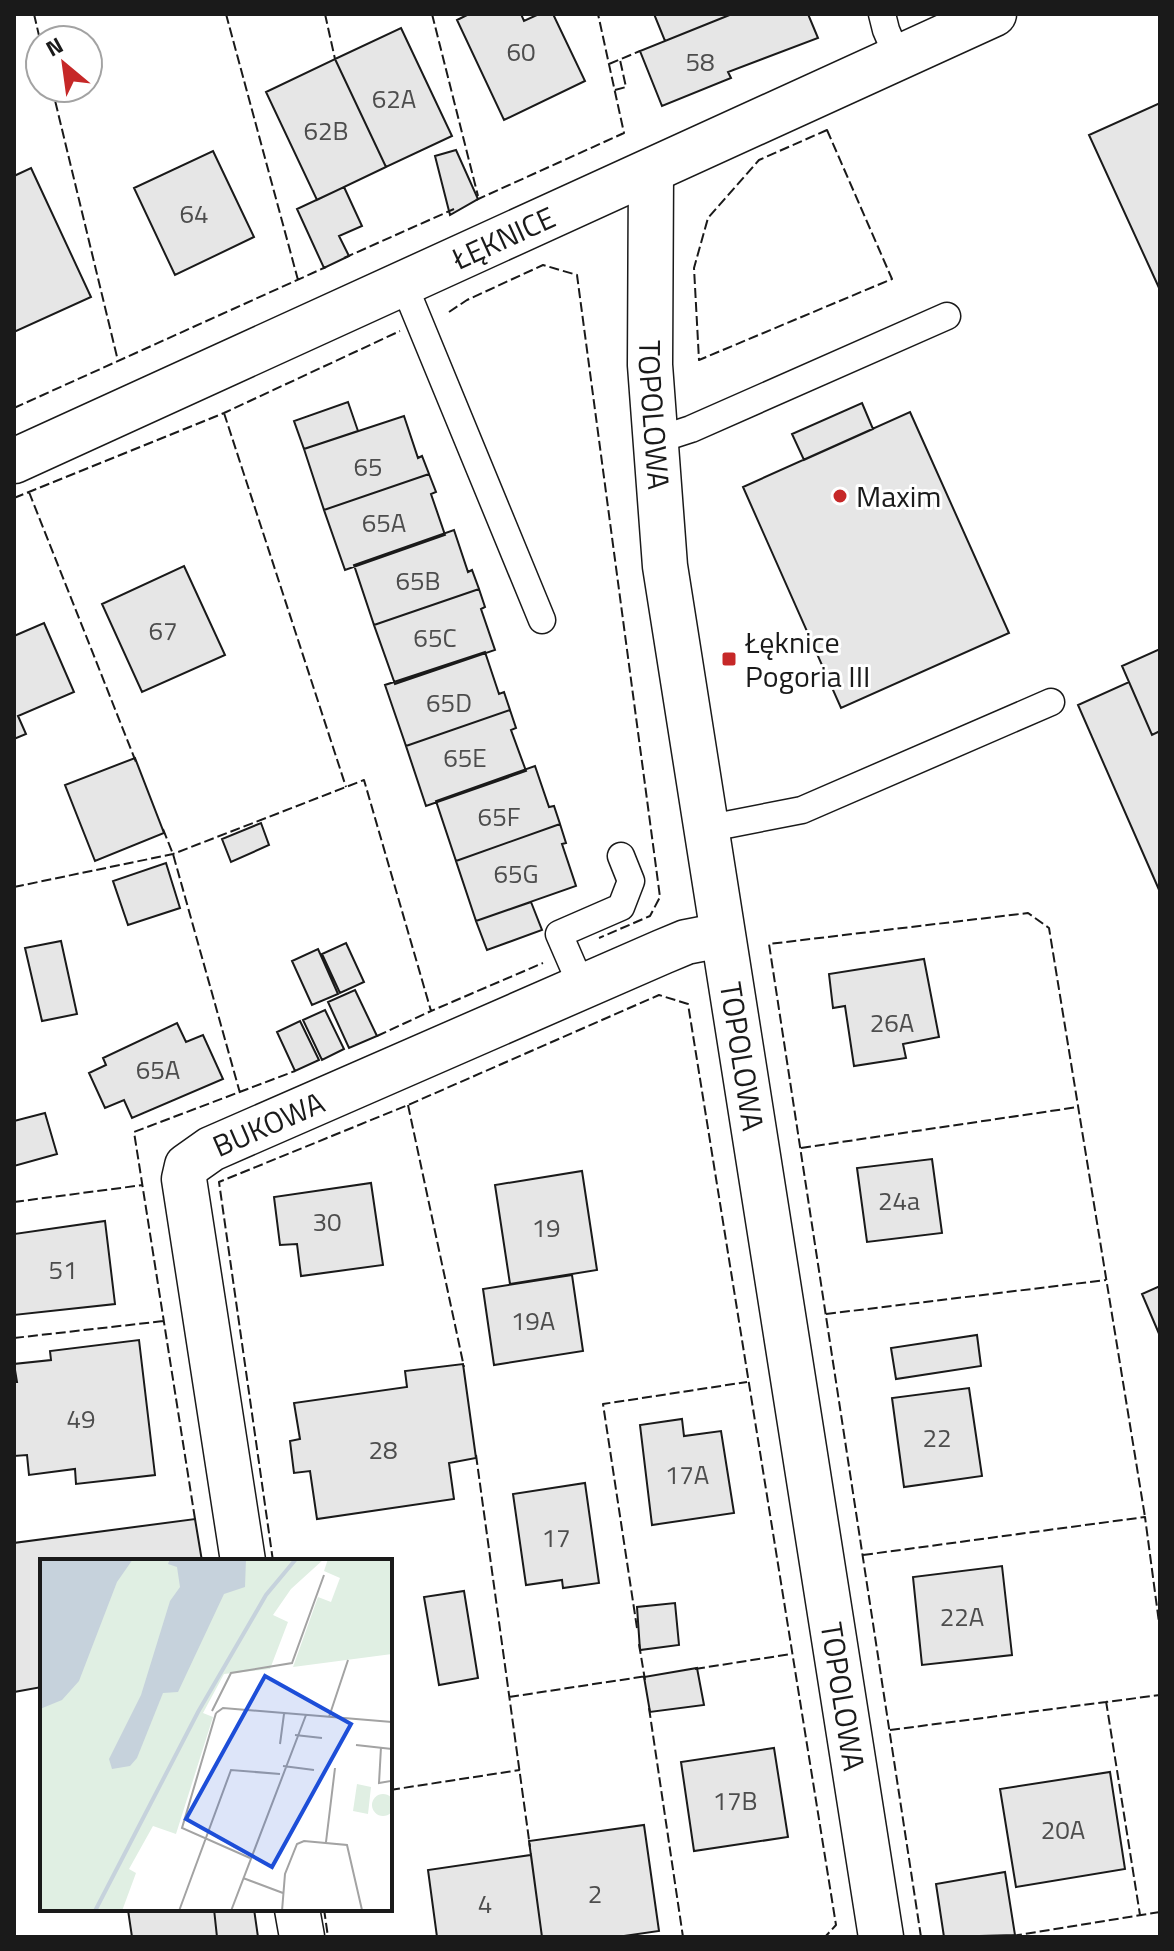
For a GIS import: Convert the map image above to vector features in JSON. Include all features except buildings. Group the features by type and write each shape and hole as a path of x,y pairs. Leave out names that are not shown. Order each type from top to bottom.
{"street":[{"name":"ŁĘKNICE","path":"14,461 994,14"},
{"name":"TOPOLOWA","path":"651,171 650,365 665,566 881,1937"},
{"name":"BUKOWA","path":"243,1559 184,1179 187,1166 211,1149 662,952 686,942 722,935"},
{"path":"297,1911 302,1937"}],"lane":[{"path":"882,14 898,58"},
{"path":"404,285 542,620"},
{"path":"654,441 691,429 947,316"},
{"path":"705,829 802,810 1051,702"},
{"path":"582,987 559,934 621,907 631,881 621,856"}],"fence":[{"path":"34,14 36,24"},
{"path":"226,14 298,280"},
{"path":"325,14 335,59"},
{"path":"432,14 478,196"},
{"path":"476,200 624,133 598,14"},
{"path":"609,64 640,51"},
{"path":"615,90 626,87 620,60"},
{"path":"56,104 118,361"},
{"path":"827,130 892,279 699,360 694,268 708,218 759,160 827,130"},
{"path":"344,258 454,209"},
{"path":"449,312 467,300 543,265 577,275 660,897 650,916 599,938"},
{"path":"14,408 326,267"},
{"path":"14,498 224,413 400,331"},
{"path":"224,413 346,787"},
{"path":"29,492 136,762"},
{"path":"14,887 173,854 364,780 431,1011 543,963"},
{"path":"163,829 173,854 240,1093"},
{"path":"921,1937 769,944 1028,913 1049,928 1145,1517"},
{"path":"273,1559 219,1182 408,1105 659,995 688,1004 836,1925 825,1937"},
{"path":"377,1036 431,1011"},
{"path":"195,1519 134,1132 295,1071"},
{"path":"408,1105 464,1367"},
{"path":"801,1148 1078,1107"},
{"path":"14,1202 143,1185"},
{"path":"826,1314 1106,1280"},
{"path":"14,1338 164,1321"},
{"path":"637,1628 603,1404 747,1382"},
{"path":"476,1455 530,1847"},
{"path":"863,1555 1145,1517 1160,1630"},
{"path":"639,1644 645,1680"},
{"path":"695,1669 791,1654"},
{"path":"509,1697 647,1676"},
{"path":"890,1730 1160,1695"},
{"path":"1106,1701 1140,1915"},
{"path":"649,1708 683,1937"},
{"path":"392,1790 520,1770"},
{"path":"324,1911 328,1937"},
{"path":"1012,1936 1160,1912"}],"place":[{"name":"Maxim","path":"840,496"},
{"name":"Łęknice Pogoria III","path":"729,659"}]}
